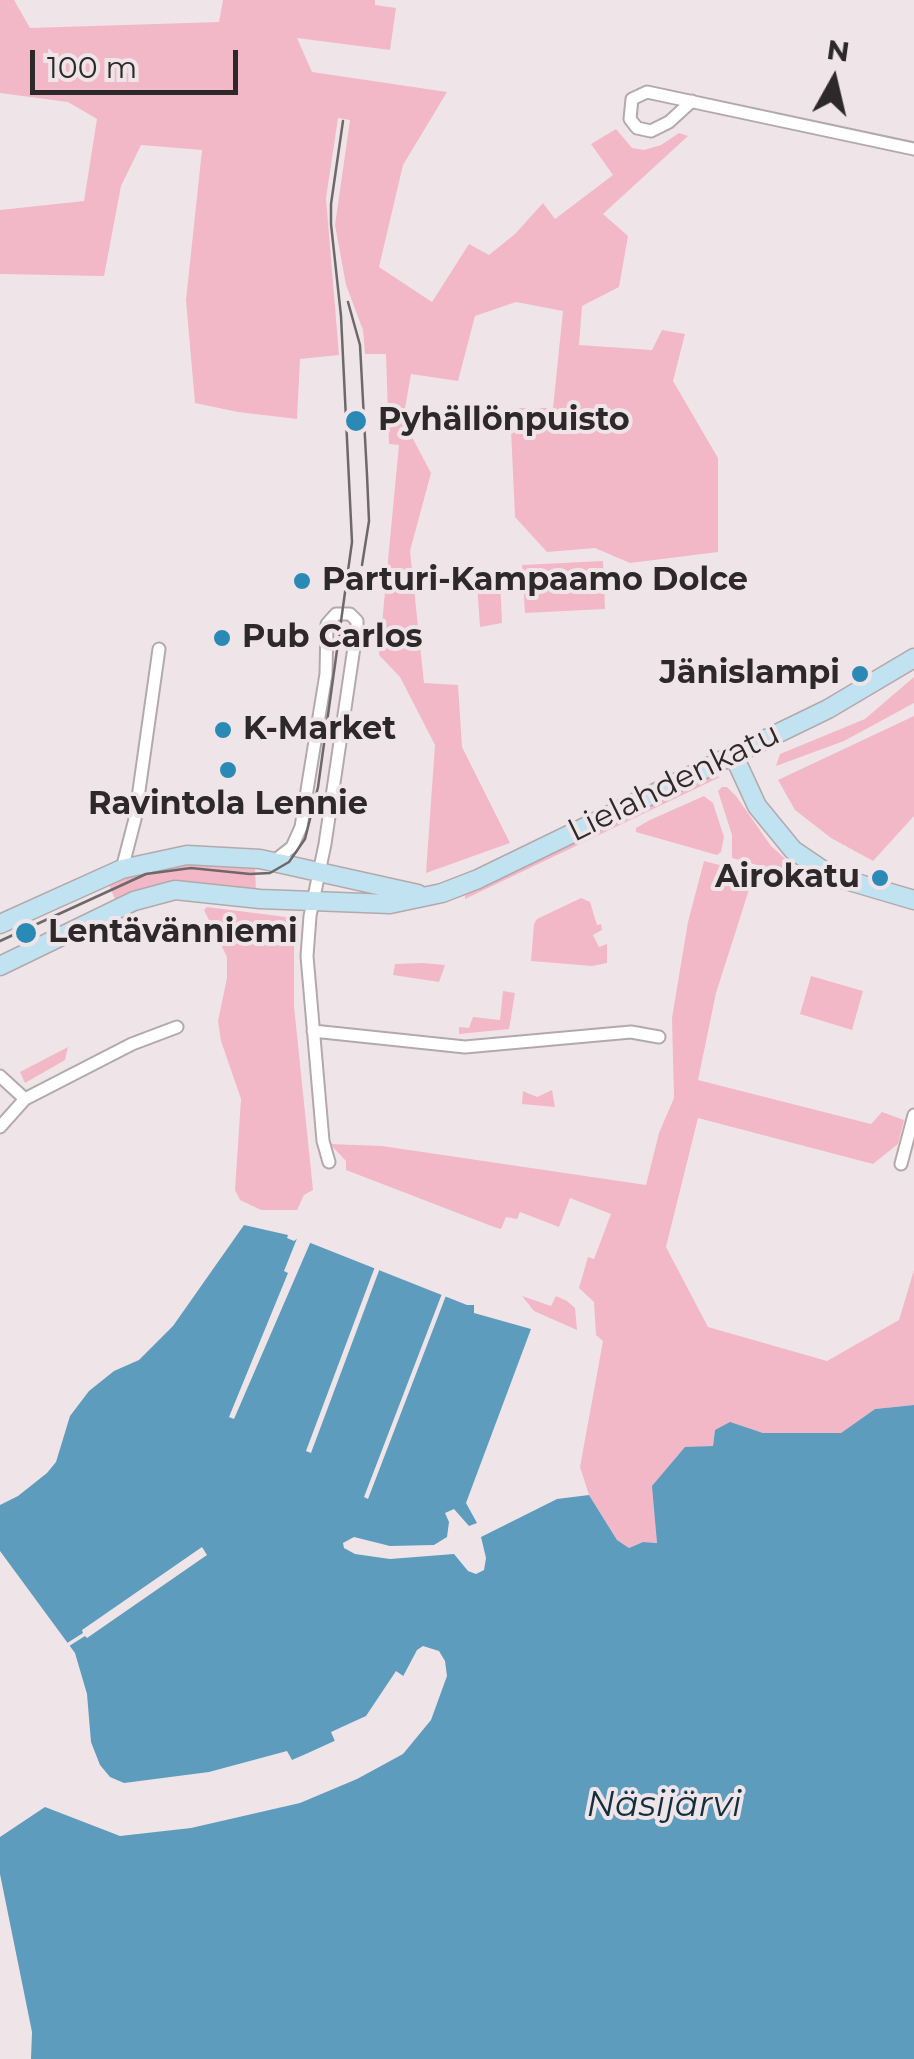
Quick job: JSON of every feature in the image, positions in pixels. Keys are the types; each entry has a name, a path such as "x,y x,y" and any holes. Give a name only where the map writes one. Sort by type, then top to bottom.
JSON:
{"main road":[{"name":"Lielahdenkatu","path":"0,966 114,910 157,894 194,890 260,899 390,904 429,896 478,878 734,754 869,687 914,658"},
{"path":"734,754 758,806 793,850 824,871 914,900"},
{"path":"0,924 122,869 187,855 273,862 429,896"}],"street":[{"path":"692,101 670,122 652,131 637,128 630,119 630,102 642,92 692,101 914,149"},
{"path":"273,862 292,847 305,808 326,674 328,624 336,614 350,614 356,627 307,956 328,1162"},
{"path":"122,869 135,820 159,649"},
{"path":"0,1127 25,1099 132,1044 177,1026"},
{"path":"313,1031 465,1048 631,1032 660,1037"},
{"path":"0,1076 25,1099"},
{"path":"902,1164 914,1114"}],"shaded area":[{"path":"0,0 14,0 30,28 219,22 223,0 375,0 375,5 396,8 390,50 297,38 312,72 447,92 403,165 379,267 432,302 469,244 489,255 543,203 555,219 613,175 591,144 616,129 632,148 644,150 679,133 688,136 603,214 628,236 619,287 582,306 579,345 652,350 662,330 685,334 673,381 718,458 718,552 630,563 595,548 547,552 515,517 510,408 553,408 563,311 516,302 475,316 458,381 411,374 403,420 431,473 410,551 424,683 458,685 462,747 510,843 426,873 435,745 400,677 379,655 399,445 389,444 386,354 365,354 363,330 346,285 335,225 350,120 338,118 326,198 339,355 300,359 297,419 195,403 186,300 202,150 141,145 121,186 104,276 0,274 0,210 84,201 97,119 68,102 0,93"},
{"path":"603,561 605,609 525,613 522,565"},
{"path":"491,578 500,578 502,623 480,627 477,583 490,582"},
{"path":"914,677 914,703 844,741 776,766 780,754 865,719"},
{"path":"914,716 914,816 873,861 831,838 795,810 778,780"},
{"path":"712,775 720,777 465,899 465,894"},
{"path":"722,787 736,796 771,846 808,879 732,858 732,835 718,791"},
{"path":"704,796 713,803 724,837 717,855 636,832 636,828 650,820"},
{"path":"704,861 754,874 716,993 698,1080 871,1124 882,1112 904,1120 898,1144 873,1164 698,1118 666,1247 708,1327 827,1361 899,1320 914,1270 914,1405 875,1409 841,1433 763,1433 730,1423 715,1430 713,1446 685,1448 653,1486 657,1543 643,1542 629,1548 617,1540 589,1495 580,1467 603,1341 596,1335 594,1302 579,1288 588,1257 594,1259 611,1214 570,1198 559,1227 520,1212 517,1219 506,1217 501,1229 346,1170 346,1161 330,1144 382,1146 646,1185 659,1133 674,1098 672,1018 688,922"},
{"path":"172,863 255,865 256,892 197,884 117,904 107,880"},
{"path":"581,898 590,902 597,925 601,924 602,930 593,935 599,947 607,944 607,963 592,966 531,961 537,919"},
{"path":"207,907 294,918 294,1006 313,1190 304,1195 297,1210 261,1210 240,1200 235,1190 241,1099 218,1021 227,957 204,910"},
{"path":"395,964 445,965 439,982 393,975"},
{"path":"811,976 863,991 852,1030 800,1014"},
{"path":"503,991 515,993 509,1029 459,1034 459,1027 469,1028 473,1017 500,1020"},
{"path":"68,1047 65,1060 25,1083 20,1072"},
{"path":"552,1090 555,1107 522,1104 523,1091 537,1097"},
{"path":"522,1296 551,1306 556,1296 567,1301 575,1308 577,1330 534,1311"}],"water":[{"name":"Näsijärvi","path":"244,1225 288,1235 294,1241 298,1238 474,1305 474,1313 531,1329 466,1503 477,1523 469,1526 454,1509 445,1513 449,1522 447,1537 434,1545 390,1546 354,1537 343,1543 344,1548 355,1554 390,1559 454,1554 468,1571 476,1574 484,1570 486,1558 481,1537 557,1499 589,1495 617,1540 629,1548 643,1542 657,1543 652,1486 685,1447 713,1446 715,1430 730,1422 763,1433 841,1433 875,1409 914,1405 914,2059 31,2059 32,2032 0,1874 0,1837 45,1807 120,1836 191,1828 300,1803 403,1754 431,1720 447,1676 439,1651 423,1646 417,1650 390,1701 365,1727 292,1760 287,1751 209,1772 124,1783 110,1777 100,1765 91,1742 87,1694 75,1653 0,1551 0,1505 47,1473 56,1462 70,1416 89,1391 114,1371 139,1360 173,1326"}],"pier":[{"path":"298,1236 311,1241 234,1419 229,1417 288,1273 284,1271"},
{"path":"376,1264 380,1268 311,1453 306,1451"},
{"path":"443,1291 447,1293 368,1499 364,1497"},
{"path":"202,1547 207,1555 87,1638 66,1648 64,1645 82,1630"},
{"path":"396,1671 409,1680 394,1704 368,1731 337,1746 331,1732 366,1716"}],"tram line":[{"path":"0,941 146,874 191,868 270,873 289,862 305,839 318,787 352,542 341,316 331,224 343,121"},
{"path":"348,302 360,345 367,475 369,521 362,565"}],"place":[{"name":"Pyhällönpuisto","path":"356,421"},
{"name":"Parturi-Kampaamo Dolce","path":"302,581"},
{"name":"Pub Carlos","path":"222,638"},
{"name":"Jänislampi","path":"860,674"},
{"name":"K-Market","path":"223,730"},
{"name":"Ravintola Lennie","path":"228,770"},
{"name":"Airokatu","path":"880,878"},
{"name":"Lentävänniemi","path":"26,933"}]}
